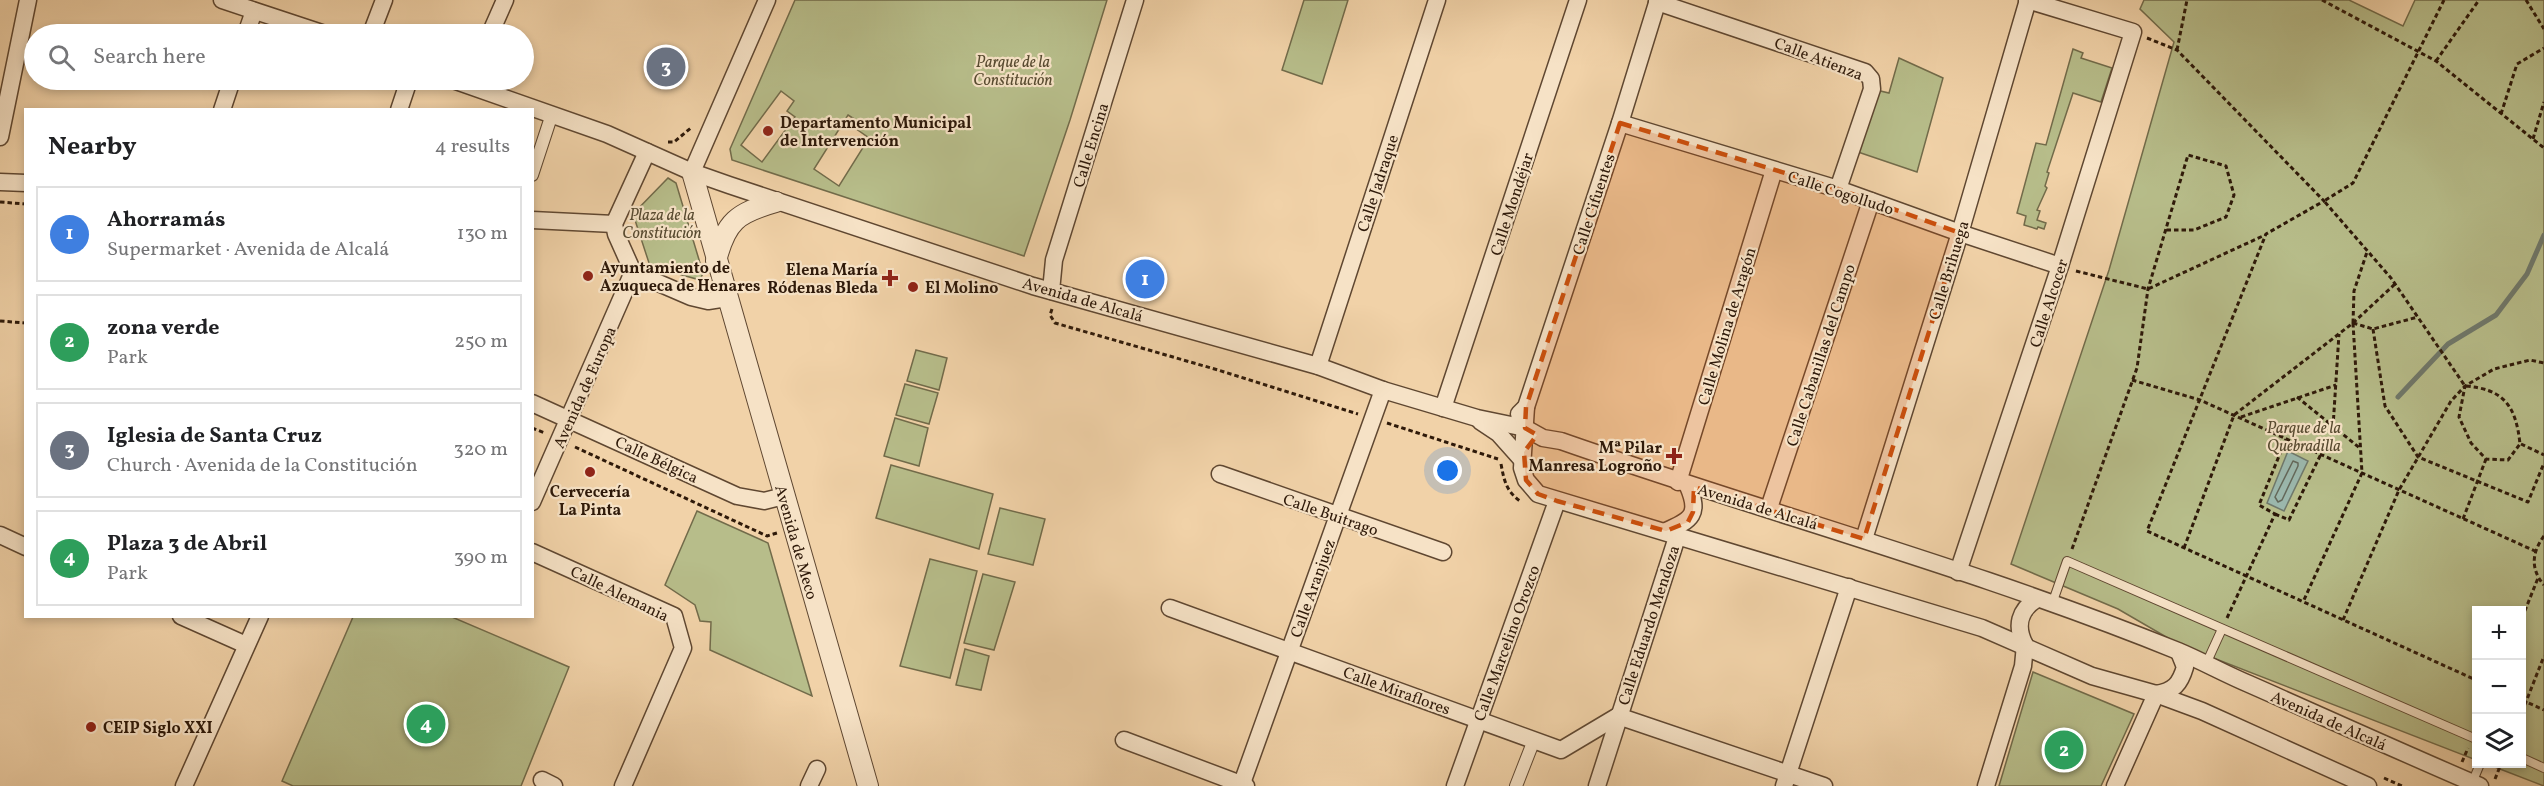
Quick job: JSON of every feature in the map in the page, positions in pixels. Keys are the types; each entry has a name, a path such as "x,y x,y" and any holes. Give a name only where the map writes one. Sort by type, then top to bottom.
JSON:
{"street":[{"path":"0,137 28,0"},
{"path":"222,0 252,5 300,24"},
{"path":"374,24 384,0"},
{"path":"494,24 505,0"},
{"path":"692,172 767,0"},
{"name":"Calle Encina","path":"1052,291 1054,261 1135,0"},
{"name":"Calle Jadraque","path":"1318,366 1437,0"},
{"name":"Calle Mondéjar","path":"1443,408 1578,0"},
{"path":"2028,0 2133,32"},
{"name":"Calle Brihuega","path":"1864,539 1960,233 2028,0"},
{"name":"Calle Cifuentes","path":"1524,457 1526,407 1620,123 1657,1"},
{"name":"Calle Atienza","path":"1657,1 1865,72 1871,79 1872,89 1838,189"},
{"path":"248,24 252,5"},
{"name":"Calle Alcocer","path":"1958,572 2060,266 2133,32"},
{"path":"223,108 229,90"},
{"path":"400,108 406,90"},
{"name":"Avenida de Alcalá","path":"488,90 653,147 692,172 776,202 1052,291 1318,366 1383,390 1477,418 1525,428 1543,438 1561,441 1683,484 1769,508 1864,539 2179,652 2476,784"},
{"path":"534,169 552,114"},
{"name":"Calle Cogolludo","path":"1620,123 1838,189 2060,266"},
{"path":"653,147 614,224 616,234 633,272 691,297 708,301 727,298"},
{"name":"Calle Molina de Aragón","path":"1683,484 1774,170"},
{"name":"Avenida de Meco","path":"692,172 868,786"},
{"path":"0,182 24,183"},
{"name":"Calle Cabanillas del Campo","path":"1769,508 1871,201"},
{"path":"716,261 723,236 738,218 756,208 776,202"},
{"path":"534,220 614,224"},
{"name":"Avenida de Europa","path":"534,498 633,272"},
{"name":"Calle Aranjuez","path":"1243,786 1383,390"},
{"name":"Calle Bélgica","path":"534,404 737,496 764,501 784,496"},
{"path":"1500,423 1513,418 1526,407"},
{"name":"Avenida de Alcalá","path":"1477,418 1498,433 1524,457 1522,468 1531,487 1538,494 1982,628 2092,676 2156,694 2202,711 2330,778 2368,786"},
{"path":"1524,457 1530,445 1543,438"},
{"name":"Calle Buitrago","path":"1220,474 1337,517 1443,552"},
{"path":"1672,533 1688,522 1694,512 1694,499 1683,484"},
{"name":"Calle Marcelino Orozco","path":"1455,786 1557,501"},
{"name":"Calle Eduardo Mendoza","path":"1597,786 1672,533"},
{"path":"0,535 24,546"},
{"name":"Calle Alemania","path":"534,553 674,616 684,648 623,786"},
{"path":"1786,780 1849,587"},
{"path":"1986,786 2023,666 2025,645 2020,636 2021,616 2026,606 2044,602"},
{"name":"Calle Miraflores","path":"1170,608 1560,750 1618,716"},
{"path":"185,618 246,645"},
{"path":"184,786 259,618"},
{"path":"2115,786 2156,694 2170,692 2177,686 2185,667 2179,652"},
{"path":"1618,716 1786,780 1824,786"},
{"path":"1124,740 1243,786"},
{"path":"1516,786 1534,740"},
{"path":"809,786 817,769"}],"lane":[{"path":"2044,602 2067,561 2472,737"},
{"path":"2206,665 2222,629"},
{"path":"2526,760 2544,768"},
{"path":"2476,784 2479,768"}],"path":[{"path":"2177,50 2187,0"},
{"path":"2322,0 2436,61 2544,148"},
{"path":"2060,266 2148,289 2266,234 2353,183 2444,0"},
{"path":"2436,61 2479,0"},
{"path":"2526,0 2544,29"},
{"path":"2133,32 2177,50 2324,201 2395,284 2465,386 2459,417 2471,443 2486,459 2508,460 2520,444 2518,423 2504,399 2485,387 2465,386"},
{"path":"2501,114 2517,64 2544,48"},
{"path":"2534,139 2544,102"},
{"path":"653,147 674,142 690,130 698,115 713,121"},
{"path":"2067,561 2137,368 2148,289 2164,230 2188,155 2226,166 2234,195 2226,217 2194,230 2164,230"},
{"path":"0,202 24,204"},
{"path":"2266,234 2147,531 2472,678"},
{"path":"2303,602 2362,473 2353,323 2354,291 2367,251"},
{"path":"2184,548 2234,415 2353,323 2395,284"},
{"path":"2353,323 2373,329 2418,317"},
{"path":"0,321 24,322"},
{"path":"2373,329 2385,406 2418,457 2528,502 2544,463"},
{"path":"2333,427 2339,334"},
{"path":"2343,620 2399,489 2451,401 2465,386 2494,369 2530,360 2544,363"},
{"path":"2132,380 2200,400 2535,551"},
{"path":"2239,418 2336,385"},
{"path":"2297,397 2361,449"},
{"path":"534,429 767,536 793,528"},
{"path":"2286,439 2259,505 2275,514 2289,519 2321,454"},
{"path":"2520,444 2544,455"},
{"path":"2463,519 2486,459"},
{"path":"2222,629 2275,514"},
{"path":"2544,536 2535,551 2534,567 2538,578 2544,585"},
{"path":"2526,608 2538,578"},
{"path":"2526,696 2544,656"},
{"path":"2526,702 2544,710"},
{"path":"2456,776 2472,742"},
{"path":"2492,786 2499,768"}],"highlighted area":[{"path":"1620,123 1838,189 1960,233 1864,539 1694,487 1693,512 1688,522 1666,531 1557,501 1538,494 1526,480 1524,452 1537,435 1525,428 1526,407"}],"green space":[{"name":"Parque de la Constitución","path":"795,0 1107,0 1070,120 1024,256 732,160 730,149","holes":["781,91 794,101 787,111 795,117 762,162 741,145","848,115 859,122 855,128 869,138 839,186 814,169"]},
{"path":"1304,0 1348,0 1322,84 1282,70"},
{"name":"Parque de la Quebradilla","path":"2144,0 2349,0 2403,26 2415,0 2544,0 2544,786 2497,768 2526,768 2526,606 2472,606 2472,758 2180,645 2118,609 2011,564 2109,270 2174,42 2140,9"},
{"path":"2073,49 2083,53 2081,58 2112,68 2101,102 2073,93 2047,172 2049,173 2045,186 2047,188 2037,210 2040,211 2037,220 2046,223 2044,229 2038,227 2037,229 2024,225 2026,216 2017,213 2036,143 2046,145"},
{"path":"1899,58 1943,78 1917,172 1855,151 1876,90 1889,93"},
{"name":"Plaza de la Constitución","path":"668,178 676,183 703,273 700,280 650,266 633,214"},
{"path":"916,350 947,358 939,390 907,381"},
{"path":"905,384 938,393 929,424 896,415"},
{"path":"895,418 928,428 919,466 884,456"},
{"path":"891,465 993,494 979,549 876,518"},
{"path":"1000,508 1045,519 1033,565 988,554"},
{"path":"697,511 768,543 812,696 710,650 711,622 700,621 695,605 665,585"},
{"path":"930,559 977,571 950,678 900,666"},
{"path":"983,574 1015,582 994,650 964,643"},
{"path":"353,618 454,618 569,667 521,786 293,786 282,781"},
{"path":"965,649 989,656 981,690 956,685"},
{"path":"2033,672 2134,714 2101,786 1999,786"}],"water":[{"path":"2288,451 2308,461 2284,511 2267,503"}],"waterway":[{"path":"2398,397 2448,344 2496,315 2527,274 2544,235"}],"place":[{"name":"Iglesia de Santa Cruz","path":"666,67"},
{"name":"Departamento Municipal de Intervención","path":"768,131"},
{"name":"Ayuntamiento de Azuqueca de Henares","path":"588,276"},
{"name":"Elena María Ródenas Bleda","path":"890,278"},
{"name":"Ahorramás","path":"1145,279"},
{"name":"El Molino","path":"913,287"},
{"name":"Mª Pilar Manresa Logroño","path":"1674,456"},
{"name":"Cervecería La Pinta","path":"590,472"},
{"name":"Plaza 3 de Abril","path":"426,724"},
{"name":"CEIP Siglo XXI","path":"91,727"},
{"name":"zona verde","path":"2064,750"}]}
